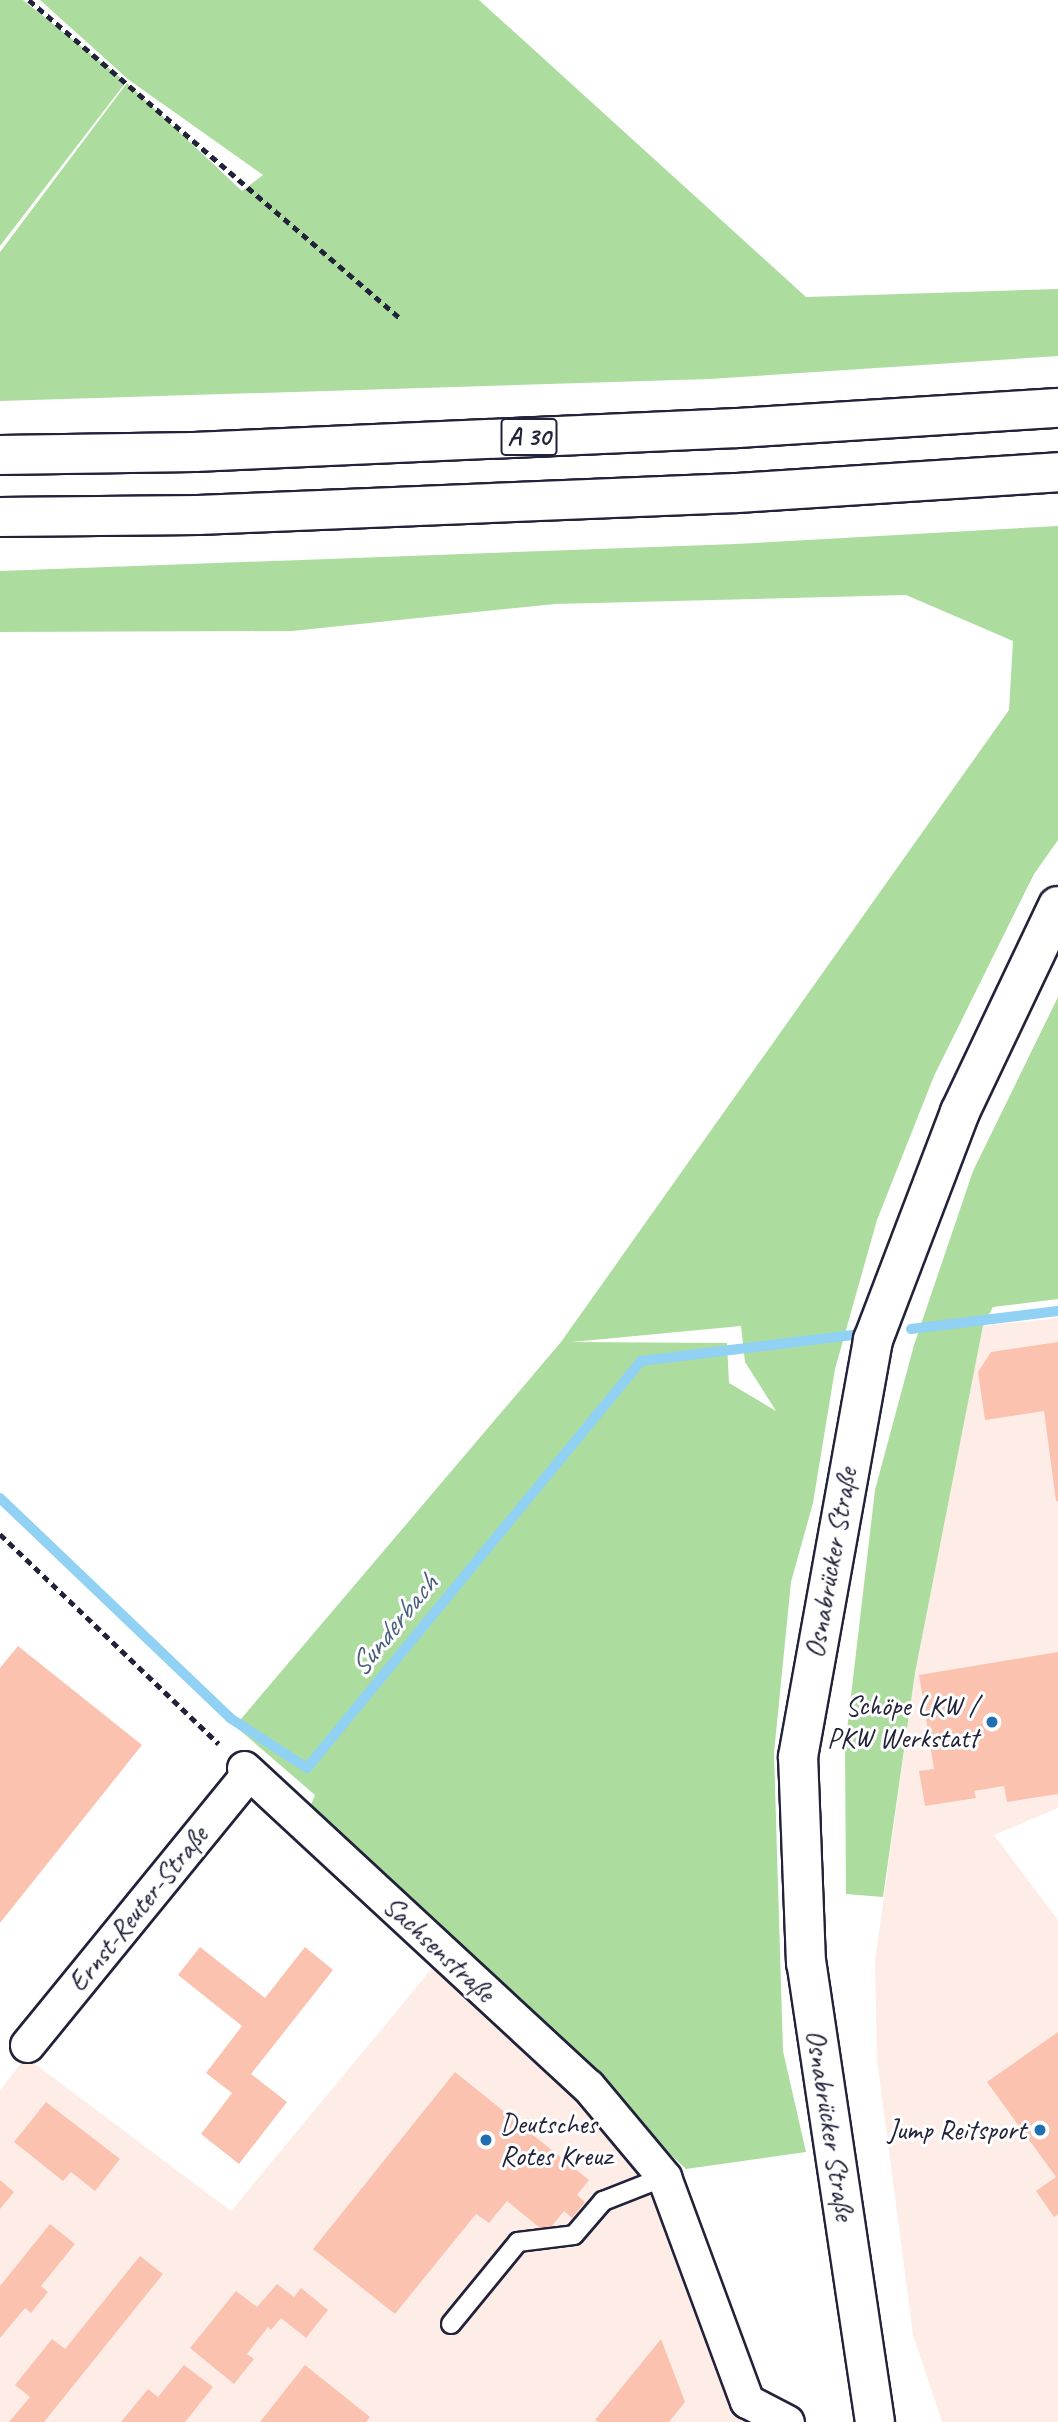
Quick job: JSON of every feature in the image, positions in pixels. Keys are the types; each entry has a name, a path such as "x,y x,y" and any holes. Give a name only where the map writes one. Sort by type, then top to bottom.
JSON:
{"main road":[{"name":"A 30","path":"0,455 194,452 737,428 1058,408"},
{"name":"A 30","path":"0,517 198,515 737,494 1058,472"},
{"name":"Osnabrücker Straße","path":"875,2422 806,1963 798,1757 832,1548 873,1340 960,1112 1058,906"}],"street":[{"name":"Ernst-Reuter-Straße","path":"27,2045 246,1771"},
{"name":"Sachsenstraße","path":"246,1771 588,2086 664,2177 747,2401 787,2422"}],"lane":[{"path":"451,2324 518,2242 574,2235 603,2201 664,2177"}],"path":[{"path":"29,0 401,319"},
{"path":"0,1534 246,1771"}],"shaded area":[{"path":"1058,1318 1058,1808 994,1835 1058,1920 1058,2422 942,2422 913,2335 877,2060 875,1961 915,1673 983,1326"},
{"path":"434,1966 574,2093 661,2182 742,2404 781,2422 0,2422 0,2090 26,2057 231,2211"}],"green space":[{"path":"0,0 23,0 126,82 0,246"},
{"path":"40,0 479,0 806,297 1058,289 1058,356 710,379 0,401 0,252 127,83 242,191 263,175 129,80"},
{"path":"1058,526 1058,840 1034,874 934,1076 877,1220 835,1369 813,1503 791,1582 774,1753 783,2051 806,2152 686,2169 308,1812 315,1795 235,1726 561,1342 1009,710 1013,641 906,595 555,604 292,631 0,632 0,571 736,544","holes":["741,1326 745,1362 776,1411 729,1383 727,1343 572,1342"]},
{"path":"1058,997 1058,1299 993,1307 983,1326 915,1673 883,1897 846,1894 845,1747 875,1490 914,1345 973,1171"}],"building":[{"path":"1058,1342 1056,1501 1044,1411 985,1420 978,1372 991,1352"},
{"path":"18,1646 142,1745 0,1923 0,1668"},
{"name":"Schöpe LKW / PKW Werkstatt","path":"1058,1652 1058,1794 1007,1802 1004,1786 974,1791 976,1798 925,1806 919,1771 934,1769 919,1675"},
{"path":"200,1947 265,1998 305,1947 333,1970 251,2074 287,2102 239,2164 201,2134 232,2093 206,2073 242,2026 178,1975"},
{"name":"Jump Reitsport","path":"1058,2032 1058,2214 1054,2217 1036,2191 1056,2177 987,2082"},
{"path":"455,2072 589,2180 577,2195 585,2202 572,2218 564,2211 546,2233 507,2201 489,2223 476,2214 395,2314 313,2249"},
{"path":"46,2102 120,2159 95,2191 71,2172 63,2181 14,2142"},
{"path":"0,2180 14,2192 0,2209"},
{"path":"50,2224 75,2244 41,2286 48,2292 31,2313 25,2308 0,2338 0,2286"},
{"path":"140,2256 163,2274 44,2422 9,2422 30,2397 15,2385 52,2339 65,2349"},
{"path":"277,2284 294,2297 301,2288 328,2310 306,2338 281,2318 271,2330 268,2327 247,2354 254,2359 234,2384 190,2348 236,2291 257,2307"},
{"path":"661,2339 685,2402 669,2422 595,2420"},
{"path":"184,2365 213,2387 185,2422 121,2422 148,2389 158,2397"},
{"path":"305,2365 370,2417 366,2422 260,2422"}],"waterway":[{"name":"Sunderbach","path":"911,1329 1058,1311"},
{"name":"Sunderbach","path":"0,1498 230,1718 307,1768 641,1361 854,1335"}],"place":[{"name":"Schöpe LKW / PKW Werkstatt","path":"992,1722"},
{"name":"Jump Reitsport","path":"1040,2130"},
{"name":"Deutsches Rotes Kreuz","path":"486,2140"}]}
